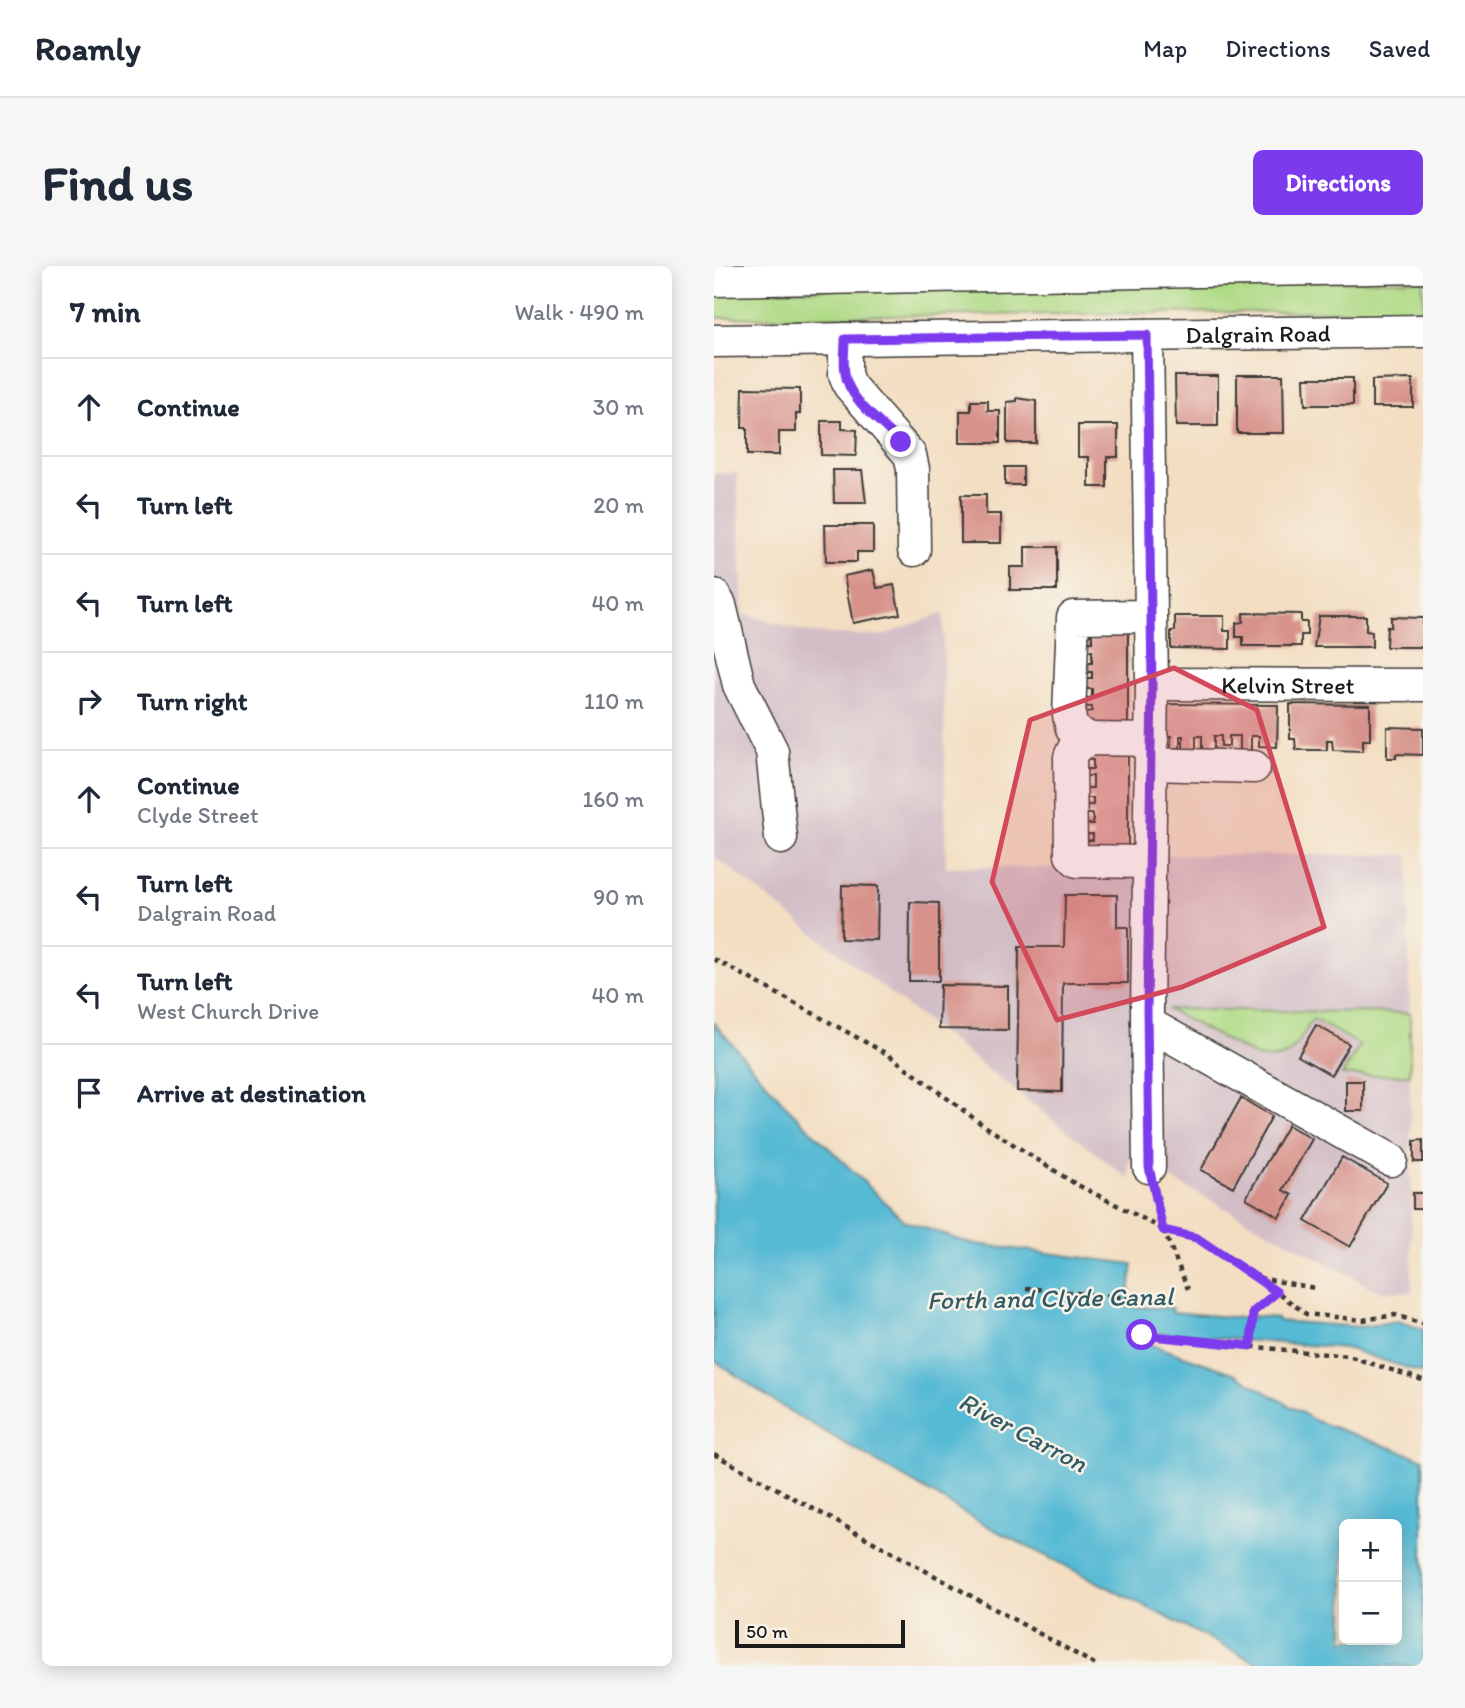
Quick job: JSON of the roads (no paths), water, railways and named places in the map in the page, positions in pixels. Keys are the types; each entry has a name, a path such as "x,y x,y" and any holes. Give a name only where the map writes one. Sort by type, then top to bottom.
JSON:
{"street":[{"path":"714,280 1423,267"},
{"name":"Dalgrain Road","path":"714,341 1423,331"},
{"path":"1147,335 1152,684 1147,1023 1149,1167"},
{"path":"845,339 845,374 855,396 901,442 909,455 913,469 914,550"},
{"path":"714,595 720,605 739,685 772,751 781,838"},
{"path":"1151,616 1073,617 1069,715 1072,729 1090,739 1151,752 1254,767"},
{"name":"Kelvin Street","path":"1152,684 1423,685"},
{"path":"1090,739 1074,748 1070,757 1071,855 1077,861 1149,865"},
{"path":"1147,1023 1391,1160"}],"water":[{"path":"714,1023 788,1108 904,1221 969,1243 1133,1264 1127,1307 1172,1308 1172,1312 1252,1319 1253,1316 1277,1318 1278,1321 1362,1327 1397,1321 1423,1329 1423,1373 1346,1348 1126,1331 1128,1337 1233,1373 1316,1421 1423,1459 1423,1666 1263,1666 993,1529 784,1408 714,1360"}],"water label":[{"name":"Forth and Clyde Canal","path":"1050,1298"},
{"name":"River Carron","path":"1023,1432"}]}
